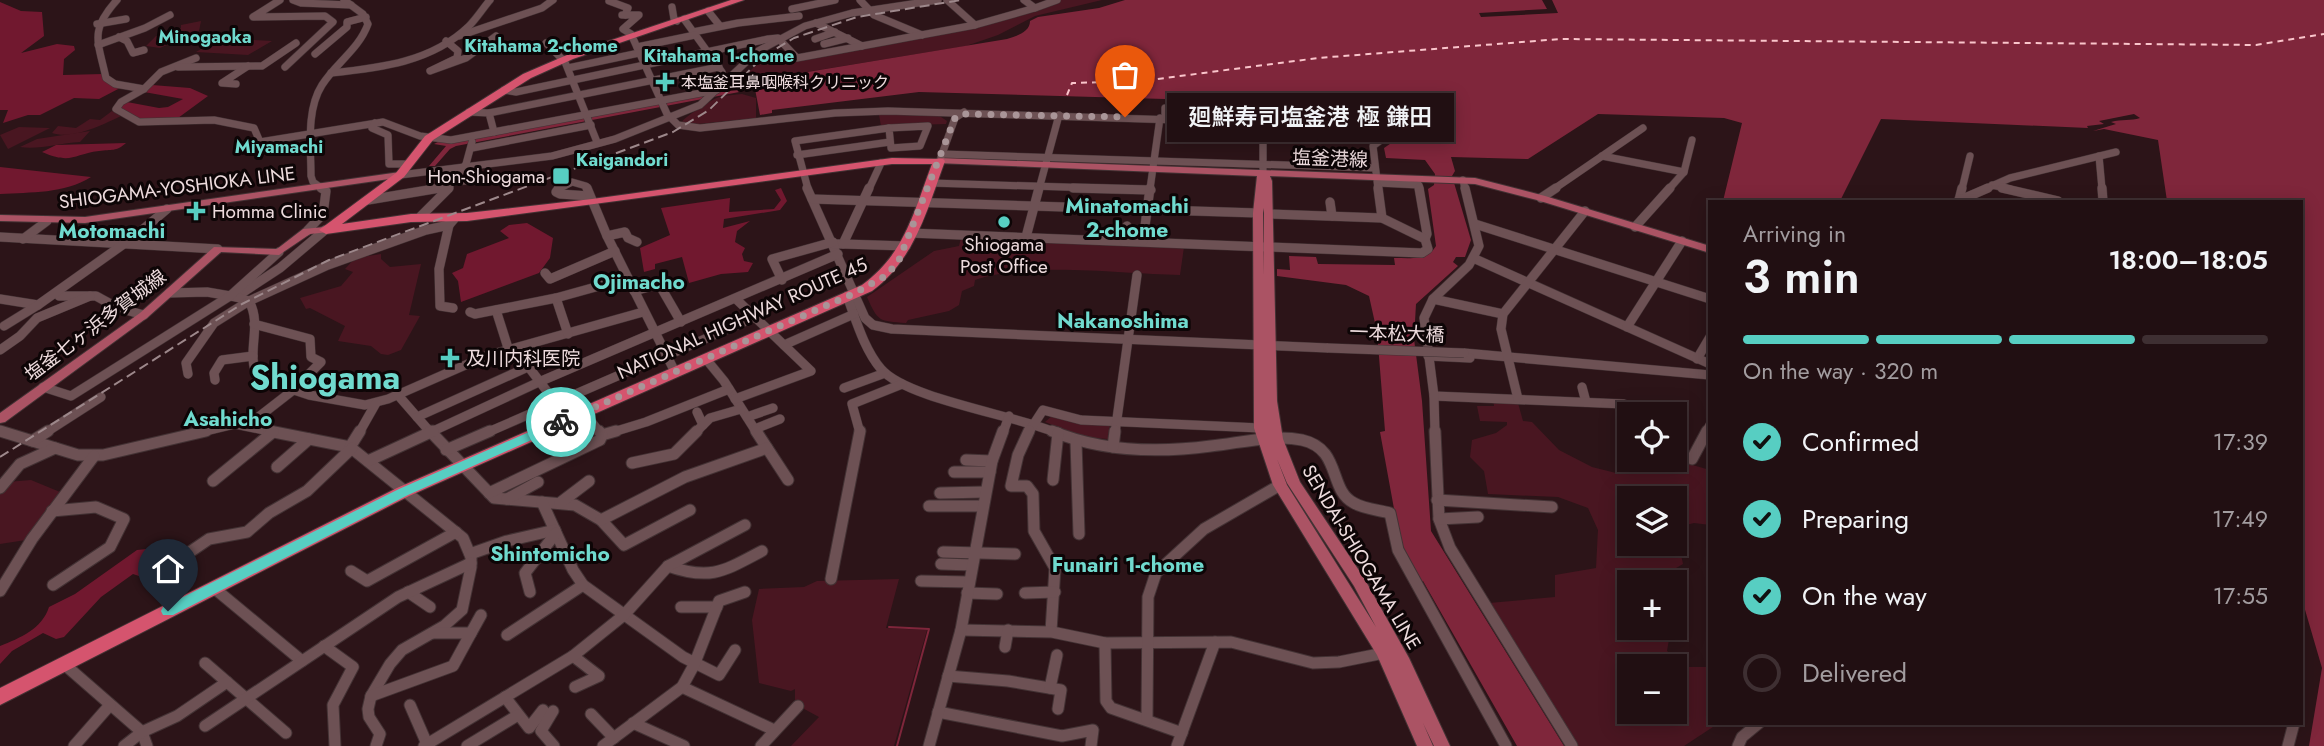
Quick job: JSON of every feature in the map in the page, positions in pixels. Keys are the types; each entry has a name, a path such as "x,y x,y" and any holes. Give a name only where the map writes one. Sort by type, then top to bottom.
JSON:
{"highway":[{"path":"325,230 400,175 429,138 540,69 566,63 592,49 740,0"},
{"path":"325,230 420,217 452,221 590,199 941,158"},
{"name":"NATIONAL HIGHWAY ROUTE 45","path":"0,697 403,492 851,295 887,275 908,239 941,158"}],"main road":[{"name":"塩釜港線","path":"941,158 1263,169 1495,184 1708,249"},
{"name":"SENDAI-SHIOGAMA LINE","path":"1263,169 1267,181 1264,214 1264,345 1273,427 1267,435"},
{"name":"SHIOGAMA-YOSHIOKA LINE","path":"0,218 85,220 400,175"},
{"path":"218,250 279,252 307,231 325,230"},
{"name":"塩釜七ヶ浜多賀城線","path":"0,419 144,315 218,250"},
{"name":"SENDAI-SHIOGAMA LINE","path":"1267,435 1280,485 1354,601 1390,651 1442,746"},
{"name":"SENDAI-SHIOGAMA LINE","path":"1267,435 1294,483 1359,582 1390,651 1425,746"}],"street":[{"path":"117,0 97,24 95,41 109,81 144,89"},
{"path":"280,0 253,17 325,16 333,22 285,67"},
{"path":"293,0 301,3 348,3 366,18 368,24 365,34 318,92 312,134 311,176 317,187 326,191 327,209 321,219 307,231"},
{"path":"331,73 379,68 418,59 471,24 490,0"},
{"path":"455,37 466,36 490,24 546,9 552,0"},
{"path":"785,0 799,16 812,24 864,47"},
{"path":"792,9 835,0"},
{"path":"860,0 869,10 922,35"},
{"path":"508,91 540,87 778,38 812,24 869,10 938,0"},
{"path":"947,0 975,25"},
{"path":"1024,0 1035,8"},
{"path":"778,38 797,58 975,25 1057,0"},
{"path":"609,1 628,8 624,15 639,15 623,29 632,36 661,102 670,118 678,125 700,128 835,113 941,111 1398,127"},
{"path":"672,7 674,19 680,20 694,33 724,75 732,75"},
{"path":"708,11 720,26"},
{"path":"97,45 118,34 170,15"},
{"path":"566,63 598,62 720,26 799,16"},
{"path":"315,54 347,27 347,22 366,18"},
{"path":"97,24 126,19 118,34"},
{"path":"664,25 677,59"},
{"path":"815,39 835,32"},
{"path":"118,34 127,41 133,53 144,50"},
{"path":"446,41 458,51 457,58 430,72 466,58 496,36"},
{"path":"400,175 509,163 569,153 639,130 694,108 714,93 748,59 778,38"},
{"path":"824,44 848,38"},
{"path":"171,67 261,66 296,43"},
{"path":"546,43 566,63 597,142"},
{"path":"592,49 604,73"},
{"path":"196,58 162,72 144,89 121,102 117,106 118,111 139,122 198,120 246,125 254,128 260,142 375,123 389,123 429,138 472,141 532,136 589,118 714,93"},
{"path":"236,85 222,83 248,66"},
{"path":"469,112 489,113 719,67"},
{"path":"540,87 545,102"},
{"path":"508,91 522,107 530,125"},
{"path":"1143,242 1165,107"},
{"path":"941,111 955,118"},
{"path":"1382,218 1373,146 1398,127 1407,117 1406,111"},
{"path":"941,158 955,118 964,112"},
{"path":"489,113 494,132"},
{"path":"1026,237 1059,115"},
{"path":"472,141 494,132 589,118"},
{"path":"1263,122 1263,169"},
{"path":"375,123 372,128 388,135 390,164 408,164"},
{"path":"889,128 891,148 920,146 928,126 889,128 795,141 801,174 837,243 854,314 875,360 885,373 902,384 1032,423 1076,442 1112,446 1226,446 1267,435"},
{"path":"1541,198 1643,128"},
{"path":"465,167 535,156 639,130"},
{"path":"532,136 535,156"},
{"path":"1635,227 1684,172 1692,140"},
{"path":"420,217 465,167 472,141"},
{"path":"797,155 890,142"},
{"path":"1959,200 1991,185 2116,152"},
{"path":"1602,156 1684,172"},
{"path":"1959,200 1970,156"},
{"path":"2099,156 2103,200"},
{"path":"368,200 452,184 524,176 509,163"},
{"path":"837,243 864,200 881,163"},
{"path":"782,280 772,259 837,243 908,239 1026,237 1422,253 1428,249 1419,185 1377,176"},
{"path":"1460,180 1475,224 1479,246 1473,258 1433,299 1424,317 1434,396 1439,519 1450,548 1572,746"},
{"path":"931,183 1151,190"},
{"path":"1991,185 2054,200"},
{"path":"590,199 643,312 675,372"},
{"path":"812,199 1382,218 1425,239"},
{"path":"1330,202 1332,216"},
{"path":"4,326 122,245 167,209"},
{"path":"1518,399 1500,324 1503,314 1585,211"},
{"path":"22,239 47,221"},
{"path":"188,374 186,363 214,323 249,301 328,265 452,221"},
{"path":"452,221 439,269 440,306 453,308"},
{"path":"1475,224 1708,298"},
{"path":"1124,241 1126,226"},
{"path":"43,387 71,396 280,268 325,230"},
{"path":"607,236 625,232 628,239 637,242"},
{"path":"0,237 218,250"},
{"path":"1626,327 1682,242"},
{"path":"545,274 550,278 615,251"},
{"path":"233,297 279,252"},
{"path":"368,461 539,382 838,254"},
{"path":"1473,258 1708,363"},
{"path":"1112,446 1138,275"},
{"path":"470,312 475,314 496,310 523,300 555,298 628,278"},
{"path":"634,291 662,283 681,322"},
{"path":"169,293 206,292 249,301 254,309 252,364 259,379 273,387 360,404 376,403 459,366 643,312"},
{"name":"一本松大橋","path":"851,295 868,322 884,328 1508,355"},
{"path":"59,296 90,296 107,300 118,309 144,315"},
{"path":"0,350 20,336 37,318 90,296"},
{"path":"555,298 568,334"},
{"path":"0,299 38,305"},
{"path":"632,463 674,454 710,418 741,408 811,370 736,299"},
{"path":"1433,299 1503,314"},
{"path":"496,310 512,350 568,419"},
{"path":"784,345 854,314"},
{"path":"666,356 755,317"},
{"path":"247,426 292,391 321,362 311,357 310,339 254,324"},
{"path":"1697,359 1708,340"},
{"path":"1427,352 1503,359 1508,355 1708,375"},
{"path":"215,380 214,373 222,360 253,356"},
{"path":"706,359 729,389 788,480"},
{"path":"417,417 528,367"},
{"path":"446,450 638,367"},
{"path":"844,388 885,373"},
{"path":"831,579 860,431 852,404 902,384"},
{"path":"1582,387 1587,402"},
{"path":"489,493 600,440 602,435 646,422 729,389"},
{"path":"397,394 446,450 494,498 575,505 601,520 624,545 691,510"},
{"path":"1434,396 1617,404"},
{"path":"35,442 101,397"},
{"path":"181,558 191,548 209,539 251,530 269,513 307,491 351,448 376,403"},
{"path":"741,408 773,408"},
{"path":"1051,631 1055,568 1034,531 1033,494 1027,486 1011,486 1016,457 1032,423 1043,410 1081,420 1267,435 1318,444 1324,450 1346,496 1353,503 1390,513 1398,550 1506,746"},
{"path":"584,412 602,435"},
{"path":"697,412 703,425"},
{"path":"929,746 961,630 991,466 1009,416"},
{"path":"755,429 780,419"},
{"path":"0,431 78,455 93,456 229,424 351,448 456,532 463,538 471,558 462,610 455,618 394,658 371,696 369,717 380,733 376,746"},
{"path":"213,481 273,432"},
{"path":"1053,480 1058,433"},
{"path":"277,467 309,439"},
{"path":"1692,459 1706,441"},
{"path":"1076,442 1079,534"},
{"path":"0,488 20,464 55,448"},
{"path":"601,520 685,477 767,448"},
{"path":"0,591 52,511 93,456"},
{"path":"966,460 991,466"},
{"path":"954,472 991,466"},
{"path":"560,503 589,481"},
{"path":"506,499 538,482"},
{"path":"1147,719 1148,597 1156,573 1205,529 1280,485"},
{"path":"945,491 985,492"},
{"path":"1437,499 1552,506"},
{"path":"542,502 583,585 694,665 719,675 735,650"},
{"path":"52,511 96,506 124,519 110,547 53,585"},
{"path":"929,506 983,506"},
{"path":"1439,519 1478,517"},
{"path":"410,705 426,745 573,656 624,615 668,566 745,524"},
{"path":"351,571 362,583 456,532"},
{"path":"205,726 408,592 507,541 555,532"},
{"path":"530,592 525,573 555,532"},
{"path":"668,566 694,576 715,576 762,551"},
{"path":"942,558 973,559 1016,554"},
{"path":"921,581 997,594"},
{"path":"507,635 583,585"},
{"path":"214,588 302,661"},
{"path":"408,592 430,607"},
{"path":"603,746 681,687 694,665 719,601 745,592"},
{"path":"1026,593 1055,592"},
{"path":"681,607 717,607"},
{"path":"371,696 453,666 481,615"},
{"path":"961,630 1051,631 1086,636 1105,643 1231,642 1313,663 1339,662 1390,651"},
{"path":"1005,647 1008,630"},
{"path":"432,633 471,634"},
{"path":"1177,746 1215,642"},
{"path":"1105,643 1106,701 1111,708 1182,733"},
{"path":"324,646 352,667 352,673 333,705 335,746"},
{"path":"573,656 599,676 575,687"},
{"path":"1049,688 1057,656"},
{"path":"205,663 286,733"},
{"path":"64,664 142,732 147,746"},
{"path":"948,676 1061,690 1058,709"},
{"path":"124,746 142,732 177,716 228,682"},
{"path":"681,687 774,730"},
{"path":"505,697 529,728 548,710 541,731 554,746"},
{"path":"74,746 110,705"},
{"path":"761,746 798,706"},
{"path":"938,712 1062,736 1093,730 1091,746"},
{"path":"591,714 614,738"},
{"path":"467,746 518,715"},
{"path":"633,723 684,746"},
{"path":"1738,746 1742,737 1757,725"},
{"path":"2288,746 2293,725"}],"shaded area":[{"path":"1061,0 1102,0 1035,16 998,35 966,46 752,81 753,85 732,89 754,67 778,50 780,53 787,52 794,60 886,44"},
{"path":"1125,0 1542,0 1547,9 1479,13 1481,17 1558,13 1552,0 2324,0 2324,746 2309,746 2322,668 2303,603 2303,200 2167,200 2158,140 2104,129 2093,131 2116,124 2111,122 2140,118 2134,114 2099,121 2104,124 2087,126 2088,128 1881,119 1840,200 1723,200 1742,123 1724,118 1598,114 1528,159 1451,157 1455,171 1452,176 1471,240 1465,257 1456,257 1453,262 1458,266 1416,304 1414,339 1422,401 1431,531 1564,746 1517,746 1423,581 1417,581 1401,547 1380,432 1385,431 1377,332 1369,296 1346,285 1277,276 1277,269 1290,270 1289,256 1316,257 1318,264 1395,265 1394,258 1418,258 1432,251 1436,246 1428,189 1434,185 1435,174 1425,160 1386,158 1384,148 1400,137 1413,141 1437,124 1432,102 1192,95 1191,98 1165,99 919,92 772,110 772,113 760,115 755,89 456,146 435,166 429,166 446,146 434,144 438,142 754,86 753,81 1007,39 1022,33 1028,28 1030,21 1038,17 1099,8"},
{"path":"0,2 21,11 42,12 44,36 21,53 57,44 74,46 75,50 64,59 63,75 103,74 120,88 99,99 74,98 40,115 28,115 3,123 8,110 0,110"},
{"path":"201,21 199,31 160,48 146,46 156,36 181,28 181,25"},
{"path":"220,38 272,41 248,55 196,52"},
{"path":"152,85 190,88 208,96 178,118 135,118 120,107 127,102 168,107 183,99 144,92"},
{"path":"742,94 756,98 756,118 698,124 682,122 716,98"},
{"path":"112,111 121,116 78,133 52,133 58,126 76,128 90,119 100,120"},
{"path":"879,115 938,115 947,121 946,124 881,126"},
{"path":"19,127 50,128 8,149 0,135"},
{"path":"90,131 80,142 34,148 20,147 37,139"},
{"path":"126,143 116,149 90,152 72,158 60,158 42,152 56,145"},
{"path":"0,167 91,177 70,187 0,194"},
{"path":"781,188 787,201 780,210 724,219 723,228 750,221 737,231 735,242 745,248 742,254 744,261 753,263 748,272 721,274 689,283 682,257 655,264 655,269 644,272 640,248 670,235 661,208 730,198 729,212 774,209 781,200 775,190"},
{"path":"527,223 553,238 550,258 539,273 461,302 458,281 452,273 463,268 467,254 509,238 500,231 509,225"},
{"path":"961,238 1184,247 1180,275 1076,270 997,274 975,280 974,286 962,291 959,305 949,311 908,320 906,323 880,319 877,316 867,297 934,251 959,246"},
{"path":"381,254 381,259 390,267 421,264 409,315 420,316 401,350 388,355 381,354 371,346 338,341 345,326 310,308 306,309 300,298 341,286 353,272 345,269 355,258"},
{"path":"1493,399 1518,403 1523,421 1532,422 1559,450 1592,467 1620,474 1687,472 1687,463 1708,469 1708,525 1687,525 1687,486 1617,486 1617,556 1681,556 1683,564 1673,570 1617,570 1617,640 1669,640 1667,651 1671,654 1617,654 1617,724 1687,724 1687,666 1708,667 1708,725 1716,725 1684,746 1577,746 1489,603 1555,597 1555,575 1596,568 1598,530 1588,508 1558,497 1488,494 1484,471 1470,457 1472,440 1496,433 1507,425 1507,422 1480,421 1477,406 1494,406"},
{"path":"1053,415 1110,424 1108,439 1083,437 1045,422"},
{"path":"31,480 60,492 26,540 0,544 0,491 7,482"},
{"path":"156,548 172,552 166,557 175,561 165,574 157,568 142,577 133,574 101,597 64,637 56,639 43,633 12,651 0,664 0,646 36,627 49,607 75,594 137,550"},
{"path":"899,579 886,628 927,630 894,746 791,746 819,717 795,704 795,689 791,691 759,683 752,620 759,589 804,587 817,581"}],"waterway":[{"path":"889,627 929,629 897,746"}],"ferry route":[{"path":"1067,95 1072,83 1142,81 1318,58 1561,39 2256,45 2324,34"}],"railway":[{"path":"0,457 242,304 329,260 673,132 709,110 764,56 794,38 857,17 961,0"}],"way so far":[{"path":"561,422 855,293 887,275 906,246 955,118 960,114 1125,117"}],"place":[{"name":"本塩釜耳鼻咽喉科クリニック","path":"665,82"},
{"name":"廻鮮寿司塩釜港 極 鎌田","path":"1125,117"},
{"name":"Hon-Shiogama","path":"561,176"},
{"name":"Homma Clinic","path":"196,211"},
{"name":"Shiogama Post Office","path":"1004,222"},
{"name":"及川内科医院","path":"450,358"}],"district":[{"name":"Minogaoka","path":"205,37"},
{"name":"Kitahama 2-chome","path":"541,46"},
{"name":"Kitahama 1-chome","path":"719,56"},
{"name":"Miyamachi","path":"279,147"},
{"name":"Kaigandori","path":"622,160"},
{"name":"Minatomachi 2-chome","path":"1127,218"},
{"name":"Motomachi","path":"112,231"},
{"name":"Ojimacho","path":"639,282"},
{"name":"Nakanoshima","path":"1123,321"},
{"name":"Shiogama","path":"325,377"},
{"name":"Asahicho","path":"228,419"},
{"name":"Shintomicho","path":"550,554"},
{"name":"Funairi 1-chome","path":"1128,565"}],"route":[{"path":"168,611 403,492 561,422"}]}
